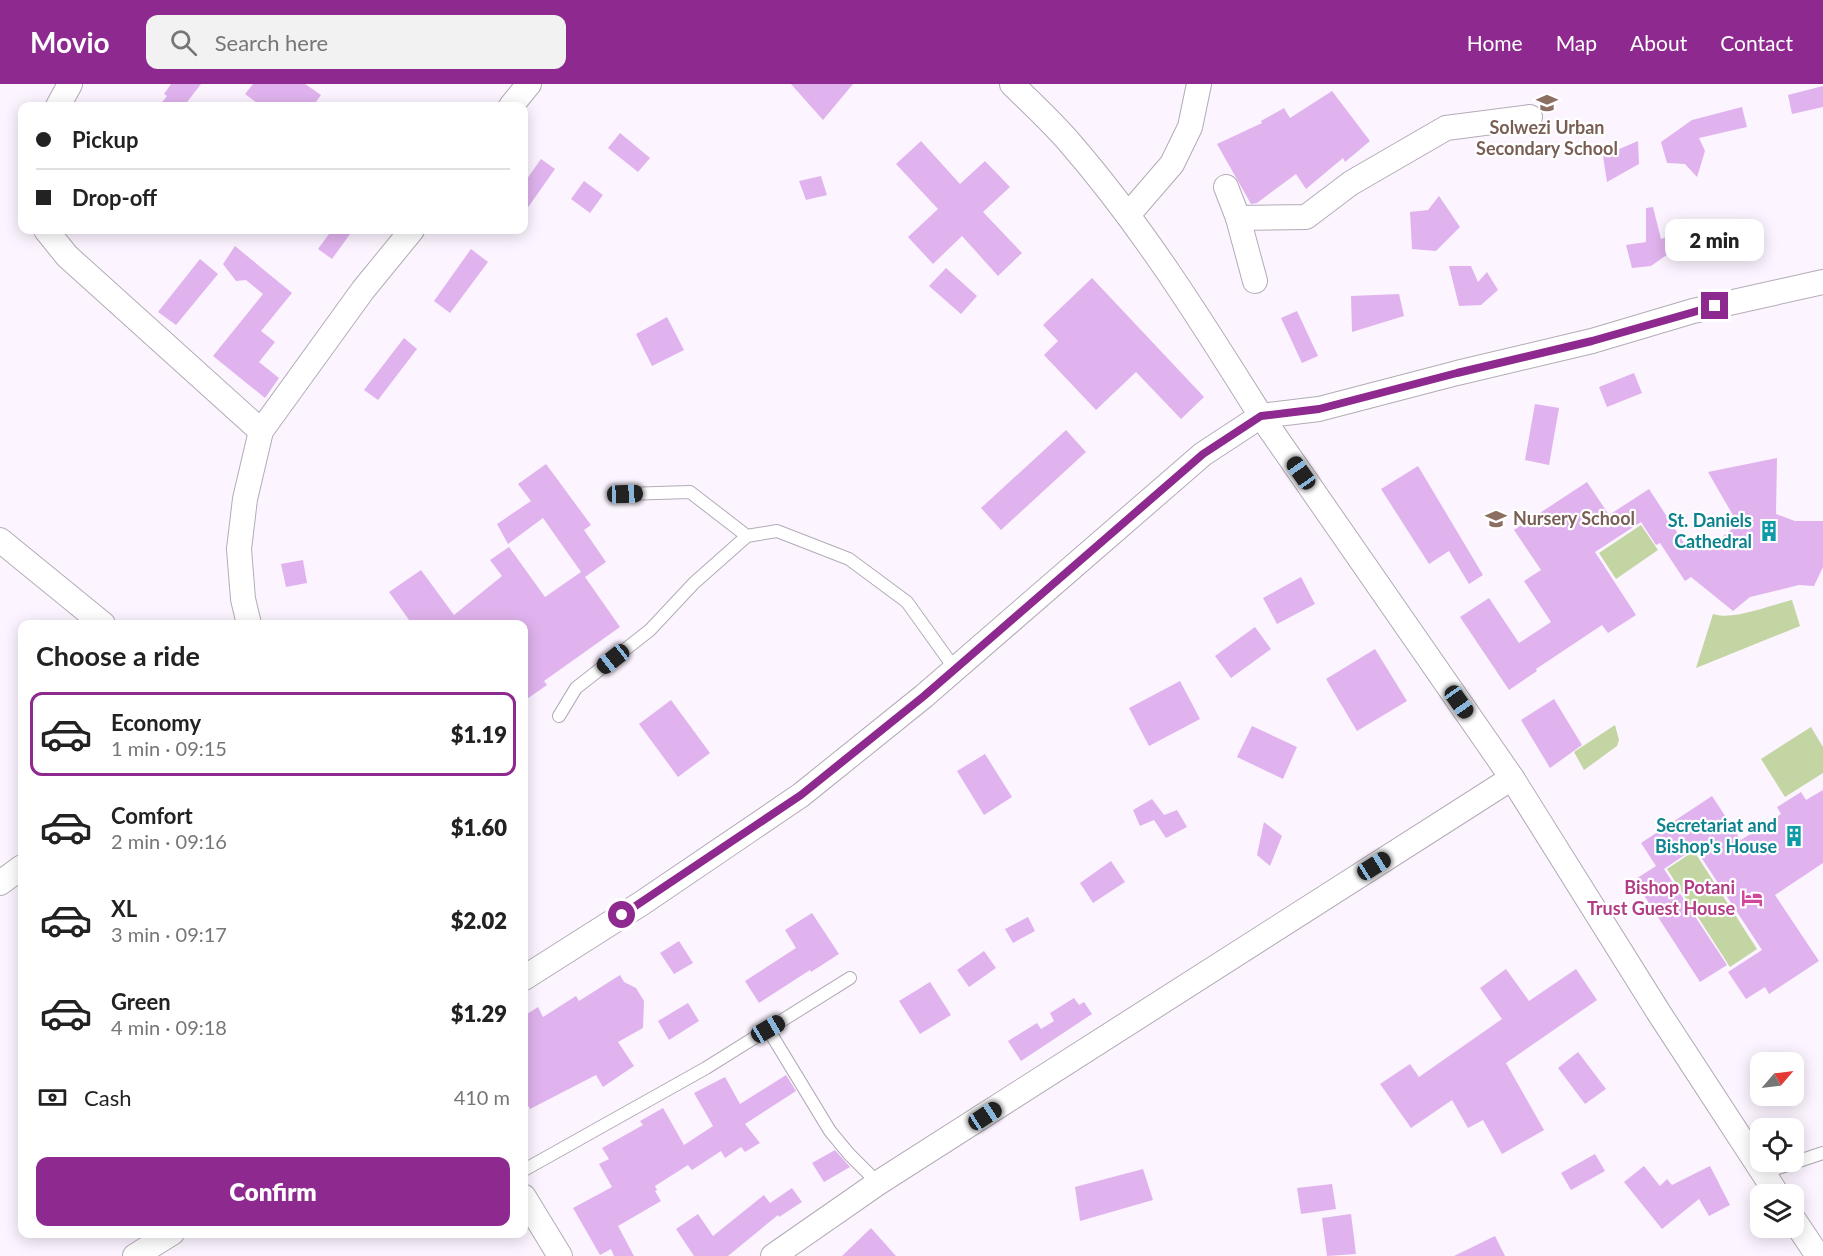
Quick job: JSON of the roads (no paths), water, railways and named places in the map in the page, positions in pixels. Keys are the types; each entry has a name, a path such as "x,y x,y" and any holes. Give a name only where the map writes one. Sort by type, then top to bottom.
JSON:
{"street":[{"path":"60,102 70,84"},
{"path":"514,102 529,84"},
{"path":"1012,84 1069,142 1128,215 1208,331 1261,416 1512,778 1659,1013 1770,1184"},
{"path":"1128,215 1172,164 1190,127 1199,84"},
{"path":"1238,218 1306,217 1351,183 1446,128 1530,117"},
{"path":"1226,187 1238,218 1255,281"},
{"path":"49,234 68,256 261,431"},
{"path":"248,620 243,599 239,549 245,499 261,431 363,290 409,234"},
{"path":"528,975 642,903 801,795 955,669 1203,454 1261,416 1319,409 1592,341 1693,311 1823,282"},
{"path":"0,540 98,620"},
{"path":"773,1256 878,1183 1512,778"},
{"path":"0,883 18,870"},
{"path":"528,1204 560,1256"},
{"path":"1804,1235 1818,1256"},
{"path":"135,1256 164,1238"}],"lane":[{"path":"625,494 690,492 747,536"},
{"path":"559,716 576,688 650,630 694,583 747,536 777,531 849,558 907,602 955,669"},
{"path":"528,1168 706,1068 850,978"},
{"path":"768,1029 830,1131 878,1183"},
{"path":"1763,1173 1823,1153"}],"place":[{"name":"Solwezi Urban Secondary School","path":"1547,103"},
{"name":"Nursery School","path":"1496,519"},
{"name":"St. Daniels Cathedral","path":"1769,531"},
{"name":"Secretariat and Bishop's House","path":"1794,836"},
{"name":"Bishop Potani Trust Guest House","path":"1752,898"}]}
